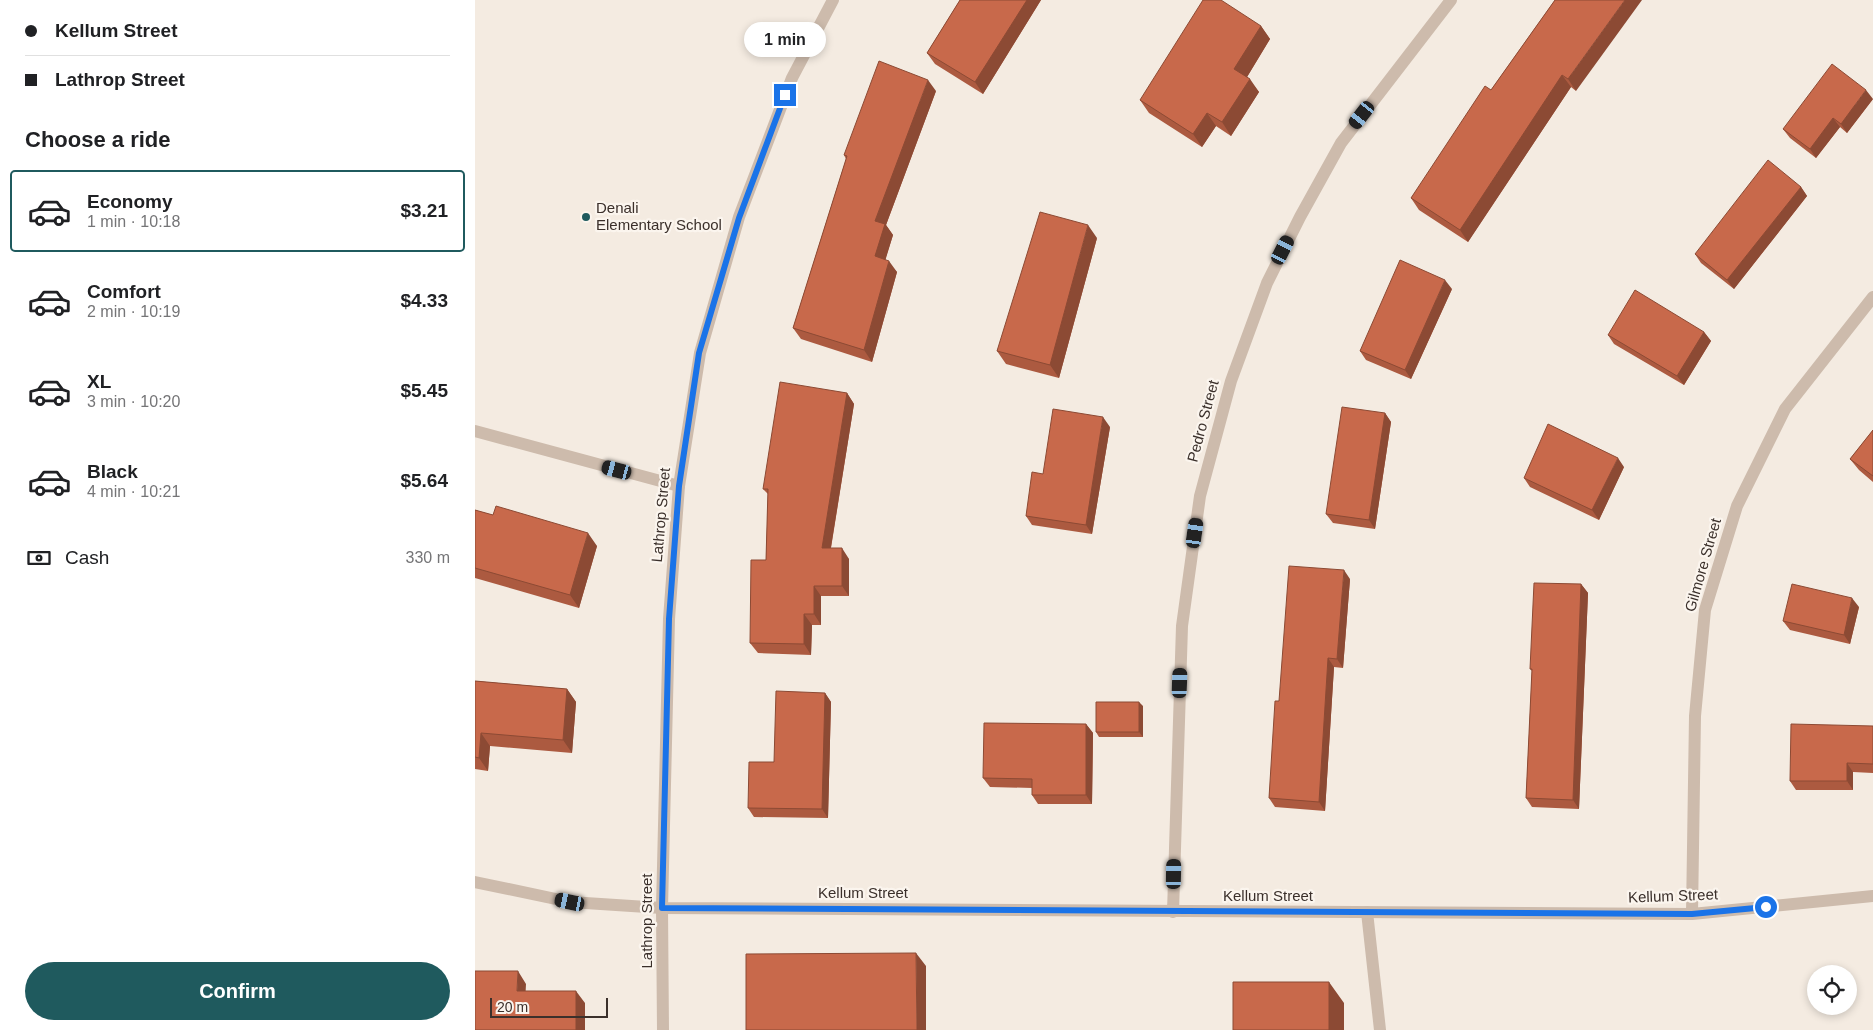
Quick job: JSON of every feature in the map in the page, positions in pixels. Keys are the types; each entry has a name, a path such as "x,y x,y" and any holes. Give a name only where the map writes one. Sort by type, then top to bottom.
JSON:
{"street":[{"name":"Lathrop Street","path":"663,1030 662,908 669,619 679,486 699,353 739,218 792,78 833,0"},
{"name":"Pedro Street","path":"1173,912 1182,626 1200,496 1231,381 1267,283 1300,217 1341,143 1451,0"},
{"name":"Gilmore Street","path":"1692,914 1695,716 1705,610 1737,506 1785,410 1873,297"},
{"path":"475,431 679,486"},
{"name":"Kellum Street","path":"475,882 570,902 662,908 1692,914 1873,896"},
{"path":"1367,912 1380,1030"}],"building":[{"path":"960,0 1027,0 975,82 927,53"},
{"path":"1203,0 1221,0 1261,26 1234,69 1250,79 1222,122 1207,113 1193,134 1140,100"},
{"path":"1555,0 1625,0 1568,79 1562,75 1460,230 1411,198 1485,86 1491,90"},
{"path":"879,61 928,80 875,221 885,224 875,256 889,261 864,350 793,328 847,156 844,155"},
{"path":"1832,64 1866,90 1841,124 1833,118 1810,149 1783,129"},
{"path":"1768,160 1801,187 1727,280 1695,254"},
{"path":"1040,212 1088,225 1050,365 997,351"},
{"path":"1400,260 1445,280 1405,370 1360,351"},
{"path":"1635,290 1704,332 1677,376 1608,335"},
{"path":"780,382 847,393 822,548 842,548 842,586 814,586 814,614 804,614 804,644 750,643 751,560 766,560 768,489 763,489"},
{"path":"1342,407 1385,413 1369,520 1326,514"},
{"path":"1053,409 1103,417 1086,525 1026,516 1032,472 1043,474"},
{"path":"1548,424 1618,458 1592,510 1524,478"},
{"path":"1873,430 1873,476 1850,459"},
{"path":"496,506 588,533 570,595 475,568 475,510 493,515"},
{"path":"1289,566 1344,570 1337,659 1328,658 1319,802 1269,798 1275,701 1279,701"},
{"path":"1534,583 1581,584 1573,800 1526,798"},
{"path":"1792,584 1852,598 1844,635 1783,621"},
{"path":"475,681 567,689 563,740 481,733 479,758 475,757"},
{"path":"776,691 825,693 822,809 748,808 749,762 774,762"},
{"path":"1096,702 1139,702 1139,732 1096,732"},
{"path":"984,723 1086,724 1086,795 1032,795 1032,779 983,778"},
{"path":"1791,724 1873,726 1873,764 1847,763 1847,781 1790,781"},
{"path":"916,953 917,1030 746,1030 746,954"},
{"path":"475,971 518,971 517,991 576,991 576,1030 475,1030"},
{"path":"1233,982 1329,982 1329,1030 1233,1030"}],"place":[{"name":"Denali Elementary School","path":"586,217"}],"route":[{"path":"785,95 739,218 699,353 679,486 669,619 662,908 1692,914 1766,907"}]}
